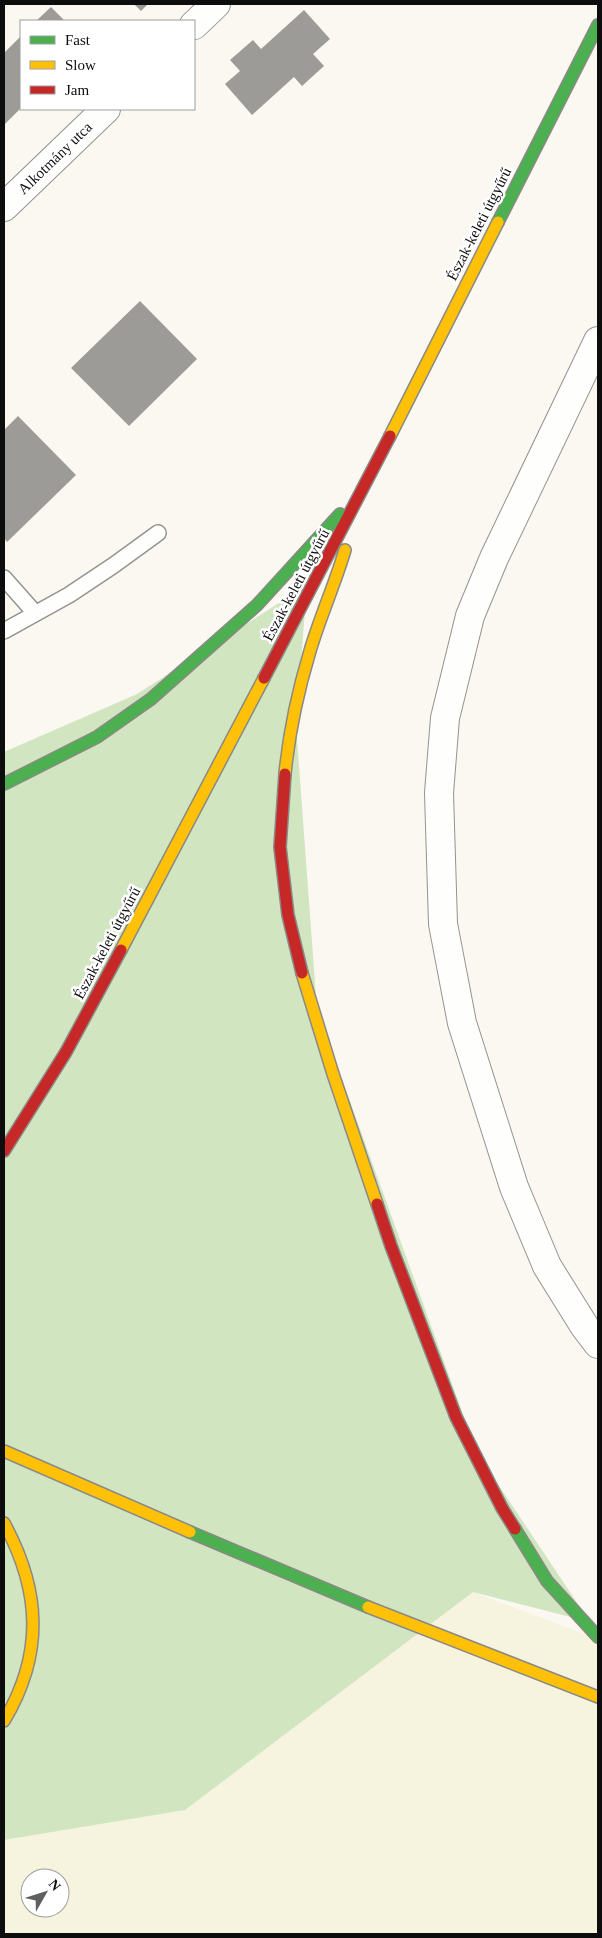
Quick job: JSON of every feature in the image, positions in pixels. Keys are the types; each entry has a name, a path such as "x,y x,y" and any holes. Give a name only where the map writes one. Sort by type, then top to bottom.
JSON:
{"main road":[{"name":"Észak-keleti útgyűrű","path":"4,1151 66,1052 362,491 598,24"},
{"path":"4,784 97,737 152,700 258,605 300,555 362,491"},
{"path":"362,491 335,584 310,650 293,715 284,772 280,846 288,915 307,993 336,1084 391,1246 456,1417 502,1508 546,1581 598,1637"},
{"path":"4,1452 70,1482 332,1592 598,1697"},
{"path":"4,1523 24,1567 34,1623 26,1676 18,1698 4,1721"},
{"path":"518,1667 561,1694 576,1700"}],"street":[{"path":"195,24 216,4"},
{"name":"Alkotmány utca","path":"4,207 105,110"},
{"path":"598,341 494,558 470,616 445,718 439,793 443,924 462,1023 514,1187 547,1266 585,1328 598,1344"}],"lane":[{"path":"4,630 69,594 158,533"},
{"path":"4,578 35,613"}],"shaded area":[{"path":"473,1592 598,1639 598,1934 4,1934 4,1840 185,1810"}],"green space":[{"path":"307,585 296,725 317,1010 477,1453 590,1622 473,1592 185,1810 4,1840 4,752 137,694"}],"building":[{"path":"134,4 148,4 141,11"},
{"path":"51,7 64,20 37,20"},
{"path":"304,10 330,39 313,54 324,66 302,86 294,77 252,115 225,84 240,71 230,60 253,40 261,49"},
{"path":"20,37 20,109 4,125 4,53"},
{"path":"140,301 197,359 129,426 71,368"},
{"path":"18,416 76,475 7,542 4,538 4,430"}],"traffic: fast":[{"path":"498,222 598,25"},
{"path":"4,784 97,737 151,699 257,605 340,514"},
{"path":"515,1529 547,1581 598,1637"},
{"path":"190,1532 368,1607"}],"traffic: slow":[{"path":"390,436 498,222"},
{"path":"285,774 298,696 306,666 345,550"},
{"path":"121,950 264,678"},
{"path":"302,973 333,1074 377,1204"},
{"path":"4,1451 190,1532"},
{"path":"4,1523 25,1573 31,1598 33,1622 31,1647 26,1671 17,1696 4,1721"},
{"path":"368,1607 598,1697"}],"traffic: jam":[{"path":"264,678 390,436"},
{"path":"285,774 280,847 288,915 302,973"},
{"path":"4,1151 66,1052 121,950"},
{"path":"377,1204 456,1417 502,1508 515,1529"}]}
